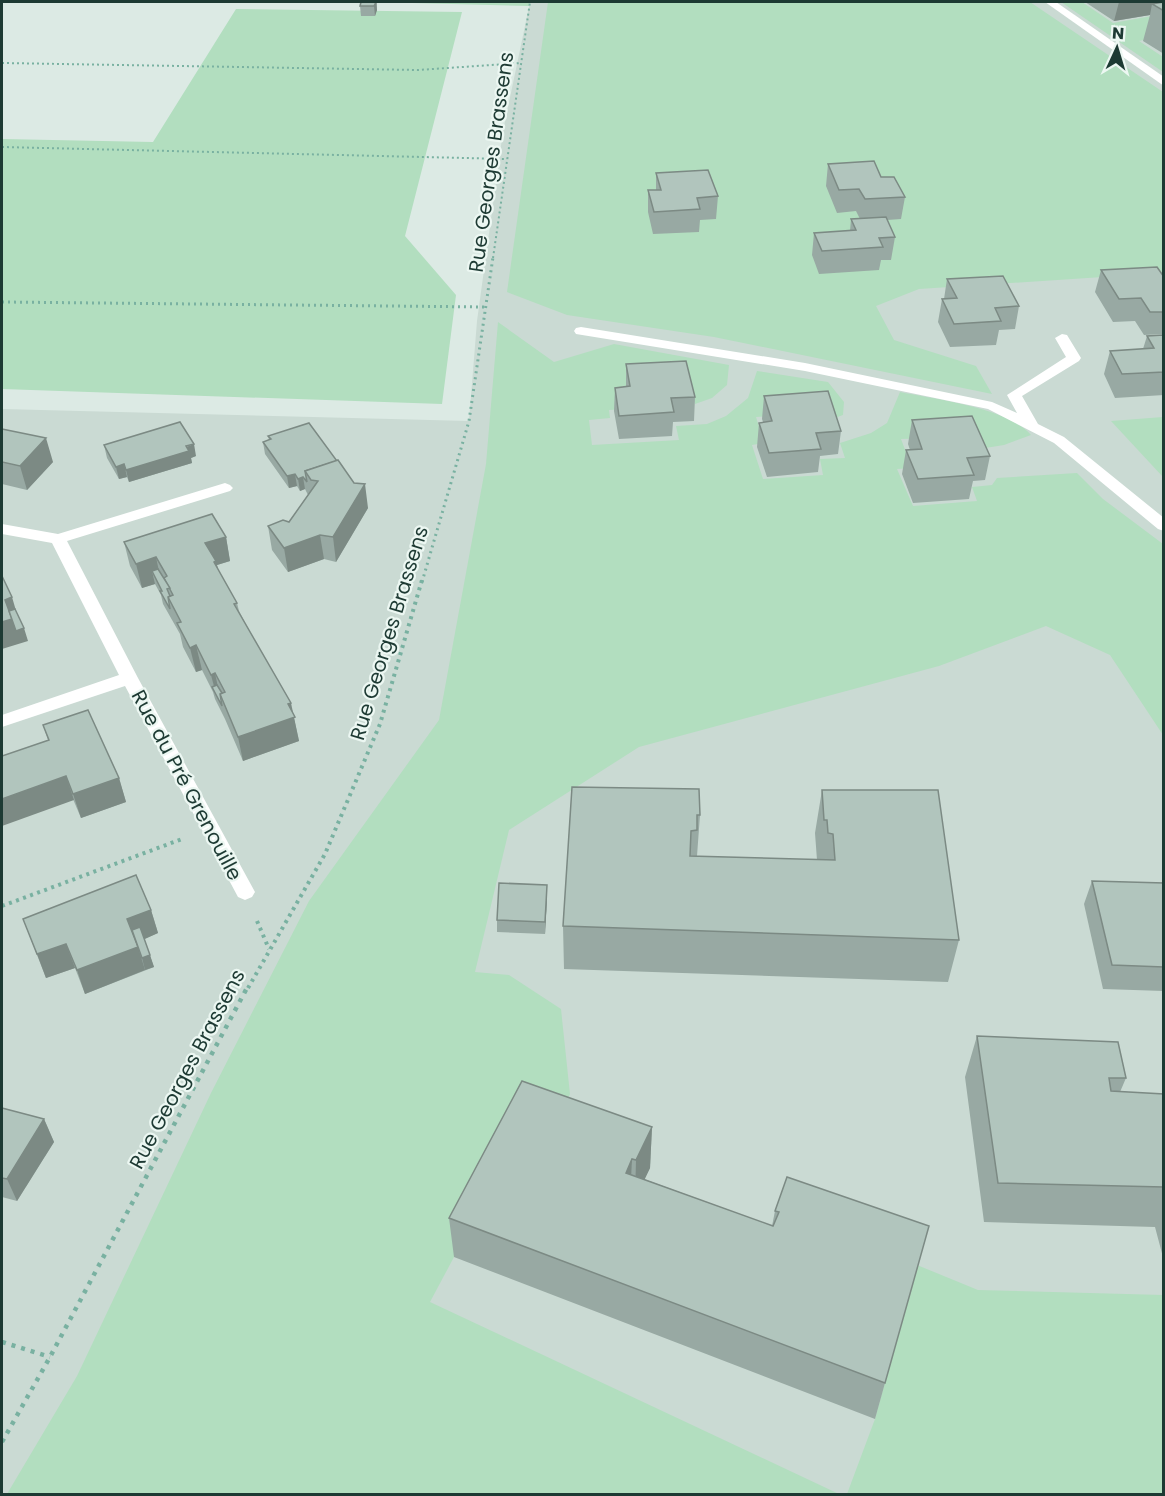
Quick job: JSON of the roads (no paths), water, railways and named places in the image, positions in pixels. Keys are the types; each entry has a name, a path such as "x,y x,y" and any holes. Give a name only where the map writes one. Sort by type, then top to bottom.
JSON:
{"street":[{"path":"1050,2 1164,83"},
{"path":"581,331 805,367 992,406 1059,440 1164,526"},
{"path":"1032,426 1014,395 1074,358 1062,338"},
{"path":"2,529 58,539 225,488"},
{"name":"Rue du Pré Grenouille","path":"58,539 129,678 244,892"},
{"name":"Rue du Pré Grenouille","path":"2,721 129,678"}]}
